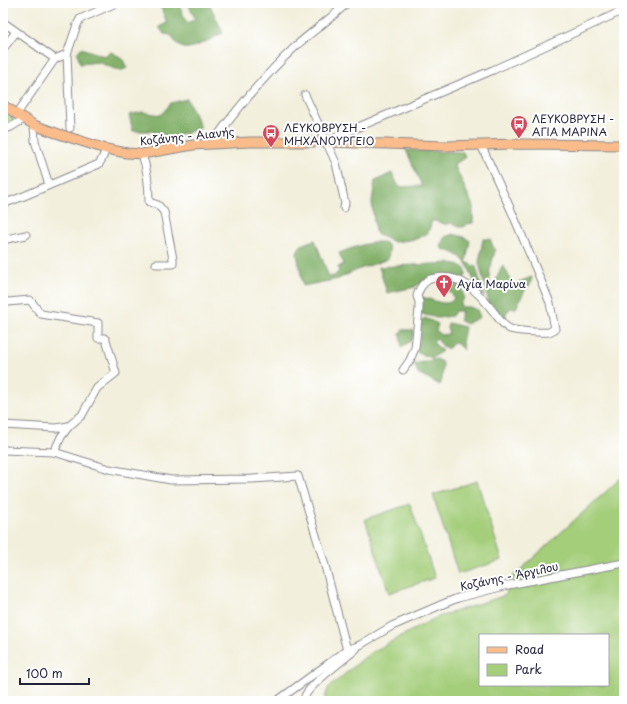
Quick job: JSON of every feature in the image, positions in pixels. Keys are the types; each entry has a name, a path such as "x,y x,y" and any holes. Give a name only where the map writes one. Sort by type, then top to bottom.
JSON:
{"main road":[{"name":"Κοζάνης - Αιανής","path":"3,106 34,125 106,149 142,154 212,143 250,142 327,142 433,146 624,145"}],"street":[{"path":"212,143 258,86 286,55 347,3"},
{"path":"70,128 67,54 76,25 80,19 112,4"},
{"path":"327,142 349,131 493,70 624,10"},
{"path":"3,22 55,59"},
{"path":"3,49 16,32"},
{"path":"3,130 11,127 20,117 55,59 67,54"},
{"path":"305,95 336,163 345,203 344,208"},
{"path":"34,125 35,141 49,185"},
{"path":"404,370 415,348 419,309 417,296 422,286 431,278 447,277 465,283 477,292 499,319 509,328 515,330 549,332 555,329 550,304 539,276 481,145"},
{"path":"3,204 99,164 106,149"},
{"path":"142,154 149,179 149,202 158,205 164,212 173,259 173,264 156,264"},
{"path":"3,237 7,239 26,235"},
{"path":"3,300 8,302 30,300 41,314 98,323 98,338 104,338 106,340 116,373 97,388 82,415 69,426 61,437 54,452"},
{"path":"3,426 56,428 69,426"},
{"path":"3,450 54,452 109,469 171,480 252,479 298,476 324,562 347,650"},
{"name":"Κοζάνης - Άργιλου","path":"290,695 347,650 392,626 458,598 508,585 624,563"},
{"name":"Κοζάνης - Άργιλου","path":"306,699 306,693 313,685 360,644"},
{"name":"Κοζάνης - Άργιλου","path":"277,701 301,691 306,699"}],"green space":[{"path":"159,3 178,3 187,23 195,19 188,3 209,3 223,33 204,43 193,47 184,48 176,43 171,35 164,34 159,27 167,23"},
{"path":"81,48 104,56 111,52 122,58 127,68 120,71 98,62 80,64 77,53"},
{"path":"187,99 201,128 176,136 163,135 151,131 133,131 129,115 142,112 161,115 171,103"},
{"path":"3,111 14,119 13,124 3,127"},
{"path":"406,150 463,152 465,158 454,164 473,206 473,223 459,227 451,223 444,224 437,221 432,221 428,233 416,239 394,242 378,235 375,231 372,202 375,181 392,173 399,187 422,186"},
{"path":"453,234 464,237 470,241 466,262 476,267 484,297 478,290 465,262 453,253 442,249 441,244 445,237"},
{"path":"483,239 490,239 495,251 489,273 490,283 493,286 503,265 513,284 532,277 530,285 525,290 516,308 511,308 506,313 506,321 490,304 488,299 479,263"},
{"path":"315,240 329,277 334,276 339,271 338,267 344,264 339,253 356,247 371,243 383,242 389,247 388,259 357,270 338,279 303,286 297,254 299,248 303,244"},
{"path":"451,263 460,265 466,270 466,275 463,279 456,276 387,293 379,267"},
{"path":"447,283 461,285 464,298 460,304 462,307 470,307 477,310 480,317 466,324 460,321 462,311 455,311 452,316 437,318 422,314 420,297 443,303 451,302 454,298 452,294 443,288"},
{"path":"425,318 438,324 436,330 440,335 449,334 447,328 448,323 465,327 462,343 464,350 456,343 452,344 449,348 444,348 437,339 433,342 442,351 432,358 418,353 417,350 421,334 421,321"},
{"path":"402,330 414,330 412,340 402,347 400,334"},
{"path":"437,359 443,363 440,385 418,373 414,364"},
{"path":"624,475 624,701 324,701 328,688 370,653 435,618 506,595 509,580"},
{"path":"477,481 502,560 458,574 433,495"},
{"path":"410,504 435,578 389,593 365,519"}],"place":[{"name":"ΛΕΥΚΟΒΡΥΣΗ - ΑΓΙΑ ΜΑΡΙΝΑ","path":"519,139"},
{"name":"ΛΕΥΚΟΒΡΥΣΗ - ΜΗΧΑΝΟΥΡΓΕΙΟ","path":"271,148"},
{"name":"Αγία Μαρίνα","path":"444,298"}]}
